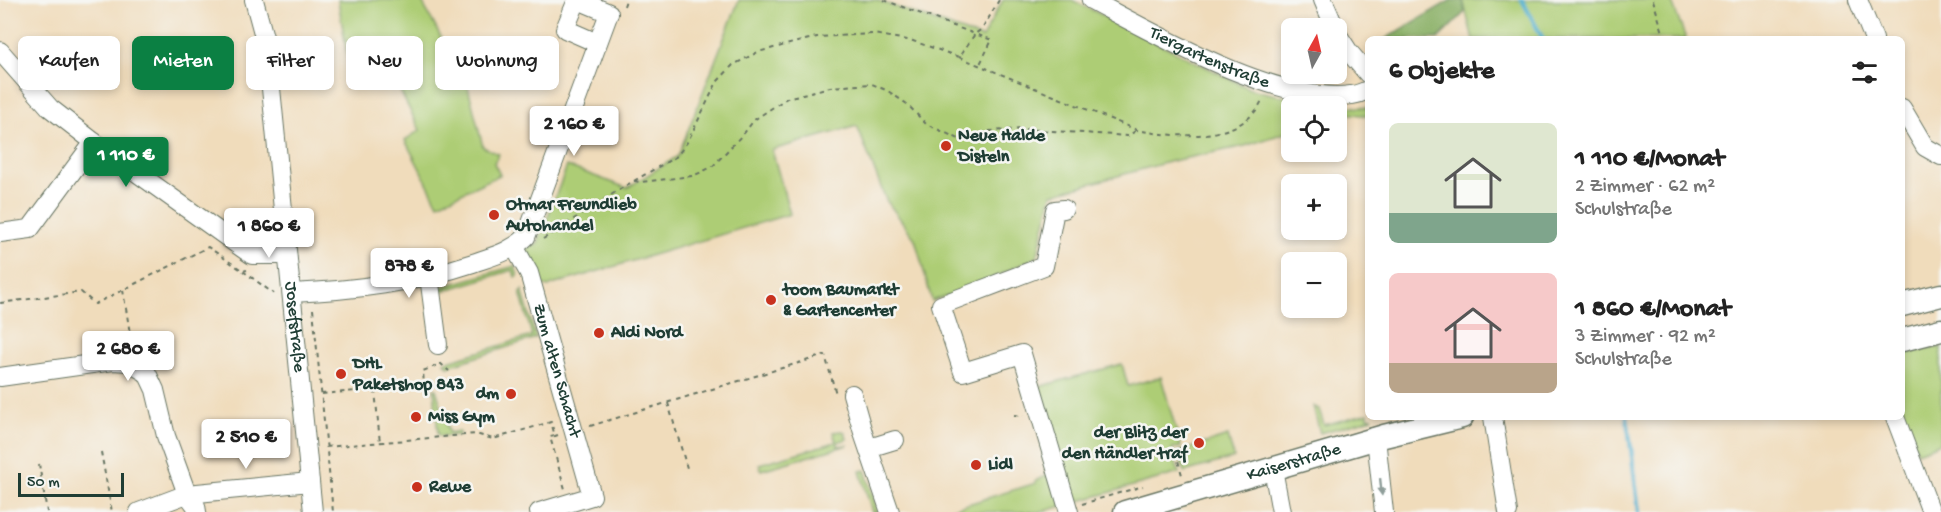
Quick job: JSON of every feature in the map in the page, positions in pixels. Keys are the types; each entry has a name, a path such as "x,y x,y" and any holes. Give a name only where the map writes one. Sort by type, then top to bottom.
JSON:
{"main road":[{"path":"1905,304 1941,295"},
{"path":"1905,339 1941,330"},
{"name":"Kaiserstraße","path":"1125,512 1376,438 1450,420"}],"street":[{"name":"Josefstraße","path":"254,0 267,48 287,255 283,294 313,512"},
{"path":"283,294 380,286 429,276 520,242 609,13 577,0 565,29 597,42"},
{"name":"Tiergartenstraße","path":"1091,0 1205,58 1268,83 1330,96 1353,95 1365,91"},
{"path":"1323,0 1331,18"},
{"path":"1858,0 1873,36"},
{"path":"1347,49 1365,71"},
{"path":"0,51 50,108 242,248 252,255 287,255"},
{"path":"1905,113 1925,147 1941,156"},
{"path":"0,233 30,229 94,142"},
{"path":"1064,209 1055,210 1044,266 941,305 963,372 1022,354 1069,512"},
{"name":"Zum alten Schacht","path":"520,242 592,496 570,503"},
{"path":"429,276 438,345"},
{"path":"0,377 113,361 128,362 147,373 155,390 166,436 187,494 196,506 197,512"},
{"path":"844,396 869,448 890,512"},
{"path":"1493,420 1508,512"},
{"path":"1895,420 1931,512"},
{"path":"1376,438 1384,512"},
{"path":"869,448 895,440"},
{"path":"1273,469 1281,512"},
{"path":"139,512 187,494 310,482"},
{"path":"539,512 570,503"}],"path":[{"path":"884,0 992,40 980,64"},
{"path":"959,57 975,34 983,28 999,0"},
{"path":"1653,0 1664,36"},
{"path":"520,242 543,239 677,156 688,141 717,82 733,65 758,52 817,38 873,34 913,41 980,64 1137,130 1161,135 1209,133 1235,127 1250,117 1259,106 1268,83"},
{"path":"634,181 693,176 712,167 754,120 787,98 830,87 872,84 888,91 907,104 926,124 959,139 990,131 1022,129 1128,136 1137,130"},
{"path":"0,303 81,292 95,304 208,247 283,294"},
{"path":"243,271 264,264 265,256"},
{"path":"123,290 133,350 128,362"},
{"path":"311,292 333,512"},
{"path":"570,503 550,437 825,356 844,396"},
{"path":"322,394 424,385 423,371 440,364"},
{"path":"375,390 380,443"},
{"path":"668,403 687,468"},
{"path":"326,447 476,434 493,439 551,422 555,436"},
{"path":"466,429 469,435"},
{"path":"1181,448 1175,450 1182,475"},
{"path":"101,452 112,512"},
{"path":"39,464 47,512"}],"green space":[{"path":"338,0 421,0 440,36 435,36 435,90 469,90 483,147 499,154 494,163 500,175 438,204 405,140 420,130 400,90 423,90 423,36 346,36 346,48"},
{"path":"739,0 876,0 982,38 1003,0 1072,0 1250,89 1281,96 1281,134 1245,146 1172,161 1052,194 1037,257 972,288 932,301 915,239 886,200 857,126 772,150 790,214 549,287 541,285 527,248 537,245 567,166 627,188 678,156"},
{"path":"1451,0 1463,0 1465,12 1441,36 1390,36"},
{"path":"1463,0 1671,0 1685,36 1472,36"},
{"path":"1347,107 1365,108 1365,116 1347,113"},
{"path":"515,266 518,276 515,277 513,270 439,292 438,288"},
{"path":"522,290 536,338 448,366 445,362 532,336 520,292"},
{"path":"1941,347 1941,443 1917,452 1903,420 1905,353"},
{"path":"1122,364 1128,386 1161,377 1181,447 1172,449 1179,473 1072,503 1038,387"},
{"path":"434,389 436,389 449,433 459,431 459,435 441,436 438,434"},
{"path":"1313,406 1319,409 1324,425 1365,414 1366,420 1320,433"},
{"path":"833,432 845,432 847,439 838,442 838,446 848,445 761,470 759,464 836,442"},
{"path":"1228,436 1234,458 1184,472 1178,452"},
{"path":"865,470 878,512 872,512 860,471"},
{"path":"1052,473 1062,506 1042,512 942,512 1036,483 1035,481"}],"waterway":[{"path":"1522,0 1541,36"},
{"path":"1627,420 1639,512"}],"place":[{"name":"Neue Halde Disteln","path":"946,146"},
{"name":"Otmar Freundlieb Autohandel","path":"494,215"},
{"name":"toom Baumarkt & Gartencenter","path":"771,300"},
{"name":"Aldi Nord","path":"599,333"},
{"name":"DHL Paketshop 843","path":"341,374"},
{"name":"dm","path":"511,394"},
{"name":"Miss Gym","path":"416,417"},
{"name":"der Blitz der den Händler traf","path":"1199,443"},
{"name":"Lidl","path":"976,465"},
{"name":"Rewe","path":"417,487"}]}
